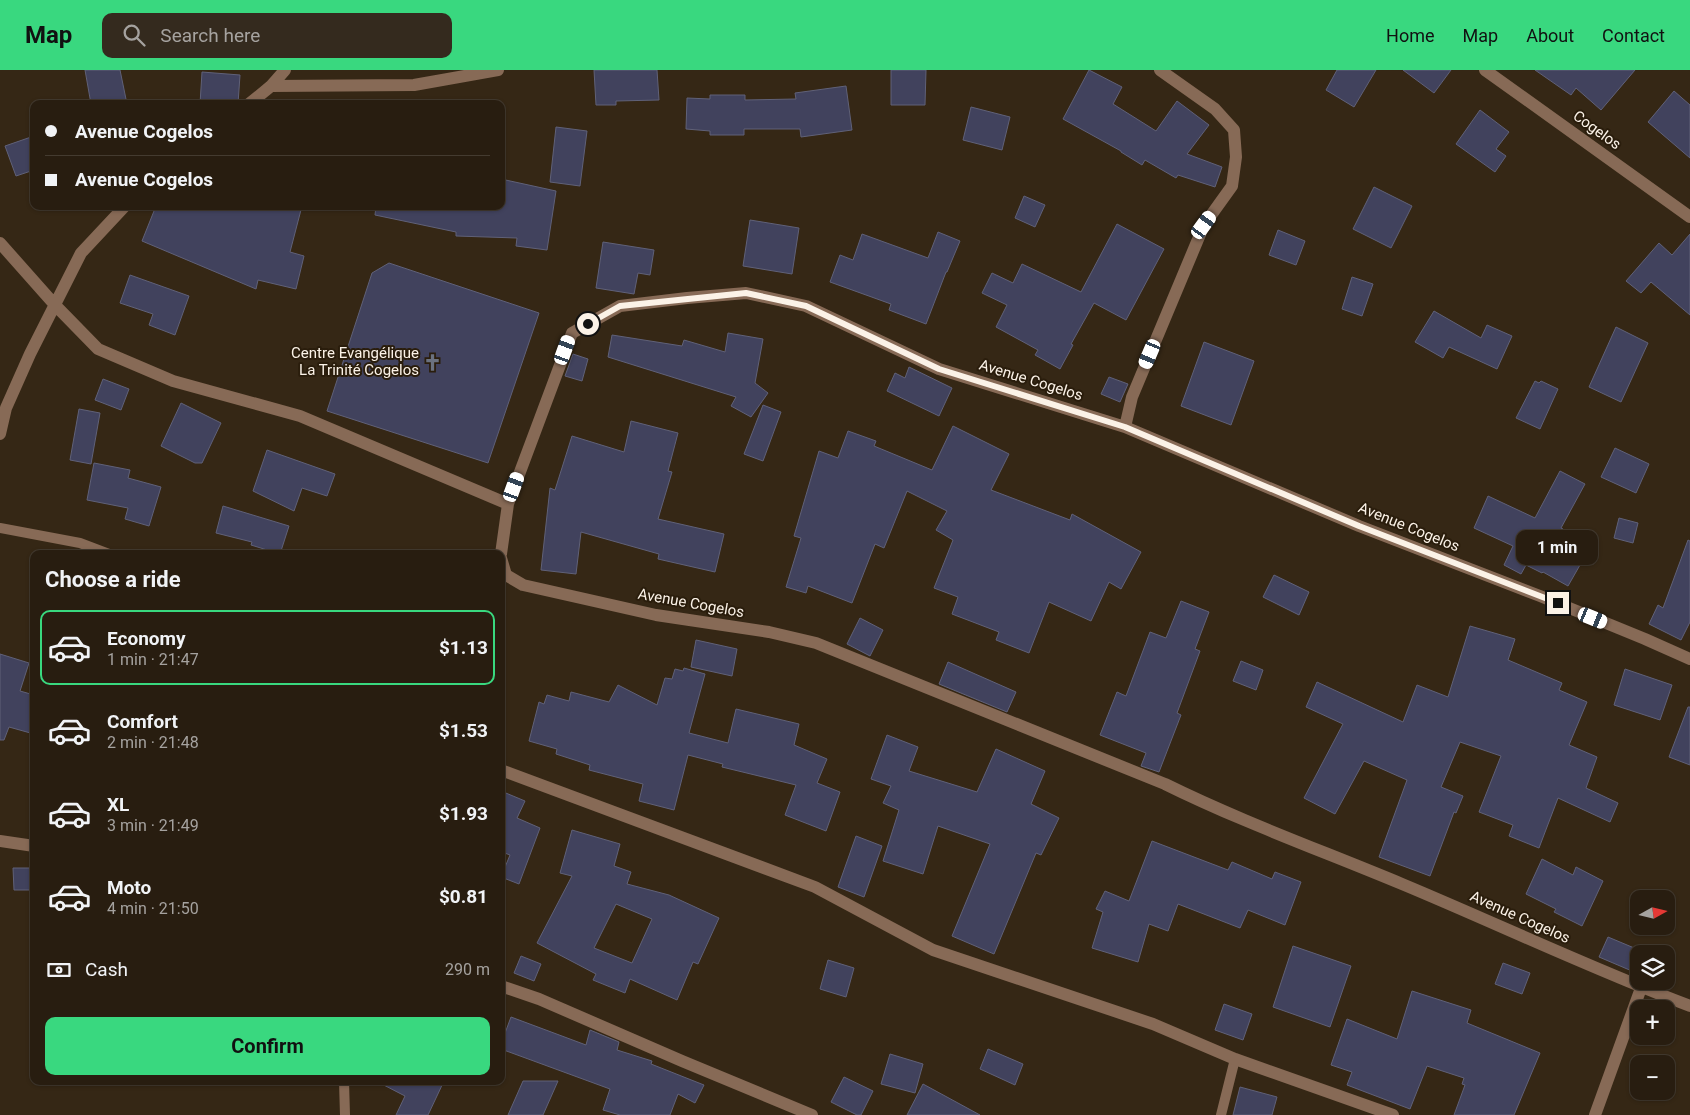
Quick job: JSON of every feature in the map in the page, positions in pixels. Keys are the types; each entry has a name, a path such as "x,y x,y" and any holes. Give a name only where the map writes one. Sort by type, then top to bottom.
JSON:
{"street":[{"path":"254,100 271,86 285,70"},
{"path":"271,86 414,85 498,70"},
{"path":"1125,427 1132,398 1204,225 1232,186 1236,157 1234,130 1215,109 1160,70"},
{"name":"Cogelos","path":"1486,70 1690,217"},
{"path":"0,434 6,408 30,354 81,254 121,210"},
{"path":"0,242 55,305 98,349 173,382 300,416 508,504"},
{"name":"Avenue Cogelos","path":"502,550 508,504 572,333 620,306 746,293 806,306 939,369 1125,427 1359,526 1549,600 1690,659"},
{"name":"Avenue Cogelos","path":"505,572 506,575 523,585 656,615 769,632 816,643 1165,784 1208,805 1403,884 1630,983"},
{"path":"505,771 815,887 933,950 1153,1024 1235,1059 1393,1115"},
{"path":"0,841 30,845"},
{"path":"505,987 539,999 812,1115"},
{"path":"1595,1115 1640,990"},
{"name":"Avenue Cogelos","path":"1646,990 1690,1006"}],"lane":[{"path":"0,528 80,543 98,550"},
{"path":"1221,1115 1235,1059"},
{"path":"344,1085 345,1115"}],"building":[{"path":"85,70 120,70 126,100 90,100"},
{"path":"594,70 657,70 659,100 616,101 616,105 596,105"},
{"path":"891,70 926,70 925,105 891,105"},
{"path":"1089,70 1122,87 1113,104 1156,131 1177,101 1209,125 1187,154 1222,167 1215,187 1178,175 1176,178 1145,160 1142,165 1121,151 1063,119"},
{"path":"1337,70 1376,70 1354,107 1326,90"},
{"path":"1403,70 1451,70 1434,93"},
{"path":"1535,70 1635,70 1601,110 1576,88 1571,95"},
{"path":"202,72 240,75 238,100 200,100"},
{"path":"846,86 852,130 801,137 800,129 744,129 744,135 710,135 710,131 686,129 687,98 710,99 710,95 745,95 745,100 796,99 795,93"},
{"path":"1674,91 1690,105 1690,158 1648,122"},
{"path":"971,107 1010,117 1002,150 963,140"},
{"path":"1480,110 1509,132 1496,149 1506,156 1495,172 1456,144"},
{"path":"556,127 587,131 580,186 550,182"},
{"path":"30,137 30,171 16,176 5,146"},
{"path":"505,180 556,191 547,250 516,246 517,238 456,236 456,232 375,215 376,210 505,210"},
{"path":"1374,187 1412,206 1391,248 1353,229"},
{"path":"1024,196 1045,205 1035,227 1015,218"},
{"path":"154,210 301,210 290,252 304,256 296,289 258,280 256,289 142,241"},
{"path":"750,220 799,228 792,274 743,266"},
{"path":"1117,224 1164,249 1126,320 1094,303 1071,344 1073,345 1060,369 1035,355 1038,350 996,327 1007,305 982,293 992,273 1013,283 1022,264 1081,292"},
{"path":"1278,230 1305,241 1296,265 1269,255"},
{"path":"938,232 960,241 926,324 889,310 891,304 830,282 840,255 853,260 862,234 928,258"},
{"path":"1690,234 1690,315 1651,282 1641,293 1626,281 1659,243 1672,255"},
{"path":"603,242 654,250 650,275 638,273 634,294 596,288"},
{"name":"Centre Evangélique La Trinité Cogelos","path":"389,263 539,313 488,463 327,411 372,273"},
{"path":"130,275 189,296 175,335 149,325 153,314 120,303"},
{"path":"1352,277 1373,284 1362,316 1342,309"},
{"path":"1434,311 1481,338 1487,325 1512,336 1497,369 1449,347 1443,358 1415,342"},
{"path":"1616,327 1648,343 1621,402 1589,387"},
{"path":"728,333 763,339 755,383 768,393 751,417 731,406 736,397 608,357 612,335 682,346 684,340 725,352"},
{"path":"1204,342 1254,361 1231,425 1181,406"},
{"path":"573,354 588,359 582,381 565,376"},
{"path":"909,367 952,388 939,416 887,391 895,373 905,378"},
{"path":"1109,377 1128,384 1120,402 1101,394"},
{"path":"103,379 129,389 121,410 95,400"},
{"path":"1535,381 1539,383 1541,381 1558,389 1540,429 1516,418"},
{"path":"181,403 221,423 202,463 195,463 161,446"},
{"path":"763,405 781,412 763,461 744,454"},
{"path":"79,409 100,413 91,464 70,460"},
{"path":"631,421 678,433 668,471 672,472 658,519 724,534 715,572 658,559 659,554 581,532 576,574 541,570 550,488 555,490 572,436 624,452"},
{"path":"953,426 1009,454 991,490 1070,520 1072,514 1141,552 1121,589 1109,582 1091,621 1049,602 1029,653 996,640 999,632 952,614 958,597 934,588 953,540 936,530 947,511 907,491 884,548 875,544 852,603 808,586 806,593 786,587 801,538 794,536 819,451 838,458 848,431 876,441 874,446 932,470"},
{"path":"1615,448 1649,464 1636,493 1601,477"},
{"path":"267,450 335,474 327,496 302,488 294,511 253,491"},
{"path":"94,463 130,470 128,478 161,487 149,526 125,519 128,508 87,500"},
{"path":"1560,471 1585,484 1561,528 1563,529 1561,535 1588,551 1568,586 1526,565 1521,574 1504,565 1513,546 1474,528 1488,496 1535,518"},
{"path":"223,506 289,526 281,550 267,550 251,545 252,542 216,533"},
{"path":"1619,518 1638,523 1633,543 1614,538"},
{"path":"1688,540 1690,541 1690,622 1681,640 1649,624 1658,605 1663,608"},
{"path":"1274,575 1309,592 1299,615 1263,597"},
{"path":"1181,601 1209,612 1195,649 1200,651 1177,713 1181,715 1159,772 1141,766 1146,753 1100,735 1117,692 1126,696 1150,632 1166,638"},
{"path":"860,618 883,630 870,656 847,644"},
{"path":"1470,626 1515,639 1508,660 1562,683 1559,690 1587,702 1569,745 1597,757 1586,788 1618,803 1610,822 1558,798 1539,848 1509,836 1513,825 1479,812 1501,756 1460,742 1441,787 1463,796 1456,813 1454,812 1430,876 1379,857 1407,780 1364,761 1335,814 1304,798 1343,724 1306,707 1317,682 1403,722 1417,685 1448,697"},
{"path":"696,640 737,649 732,676 691,667"},
{"path":"0,654 29,663 20,691 30,694 30,733 9,727 4,740 0,740"},
{"path":"1241,661 1263,670 1256,690 1233,681"},
{"path":"948,662 1016,692 1007,712 939,684"},
{"path":"684,668 705,674 689,733 728,743 736,709 799,724 794,745 827,759 817,783 840,792 826,831 785,815 796,785 722,767 723,764 688,755 674,810 639,801 643,784 589,770 590,765 556,754 557,749 529,741 539,702 544,704 547,695 569,701 571,692 609,702 618,685 657,705 665,678 672,679 675,669 683,671"},
{"path":"1625,669 1672,685 1660,720 1614,705"},
{"path":"1688,707 1690,707 1690,765 1669,757"},
{"path":"887,735 918,747 909,771 977,792 996,749 1045,771 1031,804 1059,818 1041,855 1036,853 994,954 952,936 990,844 938,826 923,874 883,861 899,810 883,803 891,786 871,779"},
{"path":"505,793 525,801 517,818 540,828 519,884 505,879 505,867 510,855 505,853"},
{"path":"572,830 620,844 614,866 631,872 627,884 669,895 719,918 698,964 693,962 677,1000 630,979 625,993 593,980 596,974 537,943 572,876 560,873","holes":["616,904 652,919 632,963 594,948"]},
{"path":"856,836 882,846 864,897 838,887"},
{"path":"1152,841 1228,870 1232,862 1272,879 1275,872 1301,882 1285,925 1248,910 1240,928 1178,904 1168,931 1149,924 1138,962 1092,948 1103,912 1096,909 1105,891 1129,901"},
{"path":"1542,859 1573,875 1576,867 1603,881 1582,926 1554,912 1556,909 1526,894"},
{"path":"13,868 30,868 30,890 14,890"},
{"path":"1608,937 1630,946 1630,970 1599,957"},
{"path":"1293,946 1351,966 1330,1027 1273,1007"},
{"path":"521,956 541,964 534,981 514,973"},
{"path":"828,960 854,968 846,997 820,989"},
{"path":"1503,963 1530,973 1522,994 1495,984"},
{"path":"1412,991 1471,1010 1467,1023 1540,1053 1514,1115 1454,1115 1465,1085 1462,1084 1464,1078 1427,1066 1410,1109 1347,1085 1352,1072 1331,1065 1347,1019 1397,1039"},
{"path":"1224,1004 1252,1014 1243,1040 1215,1030"},
{"path":"511,1017 586,1045 590,1030 619,1042 617,1050 652,1061 651,1064 704,1085 695,1103 678,1094 670,1115 620,1115 603,1110 610,1089 505,1050 505,1033"},
{"path":"988,1049 1023,1064 1015,1085 980,1069"},
{"path":"890,1054 923,1064 915,1093 881,1084"},
{"path":"844,1077 873,1091 861,1115 857,1115 831,1102"},
{"path":"523,1081 558,1081 543,1115 508,1115"},
{"path":"923,1084 980,1115 907,1115"},
{"path":"384,1085 442,1085 428,1115 396,1115 405,1096"},
{"path":"1240,1087 1277,1097 1272,1115 1233,1115"}],"place":[{"name":"Centre Evangélique La Trinité Cogelos","path":"433,362"}],"route":[{"path":"588,324 620,306 746,293 806,306 939,369 1125,427 1302,500 1359,526 1558,603"}]}
